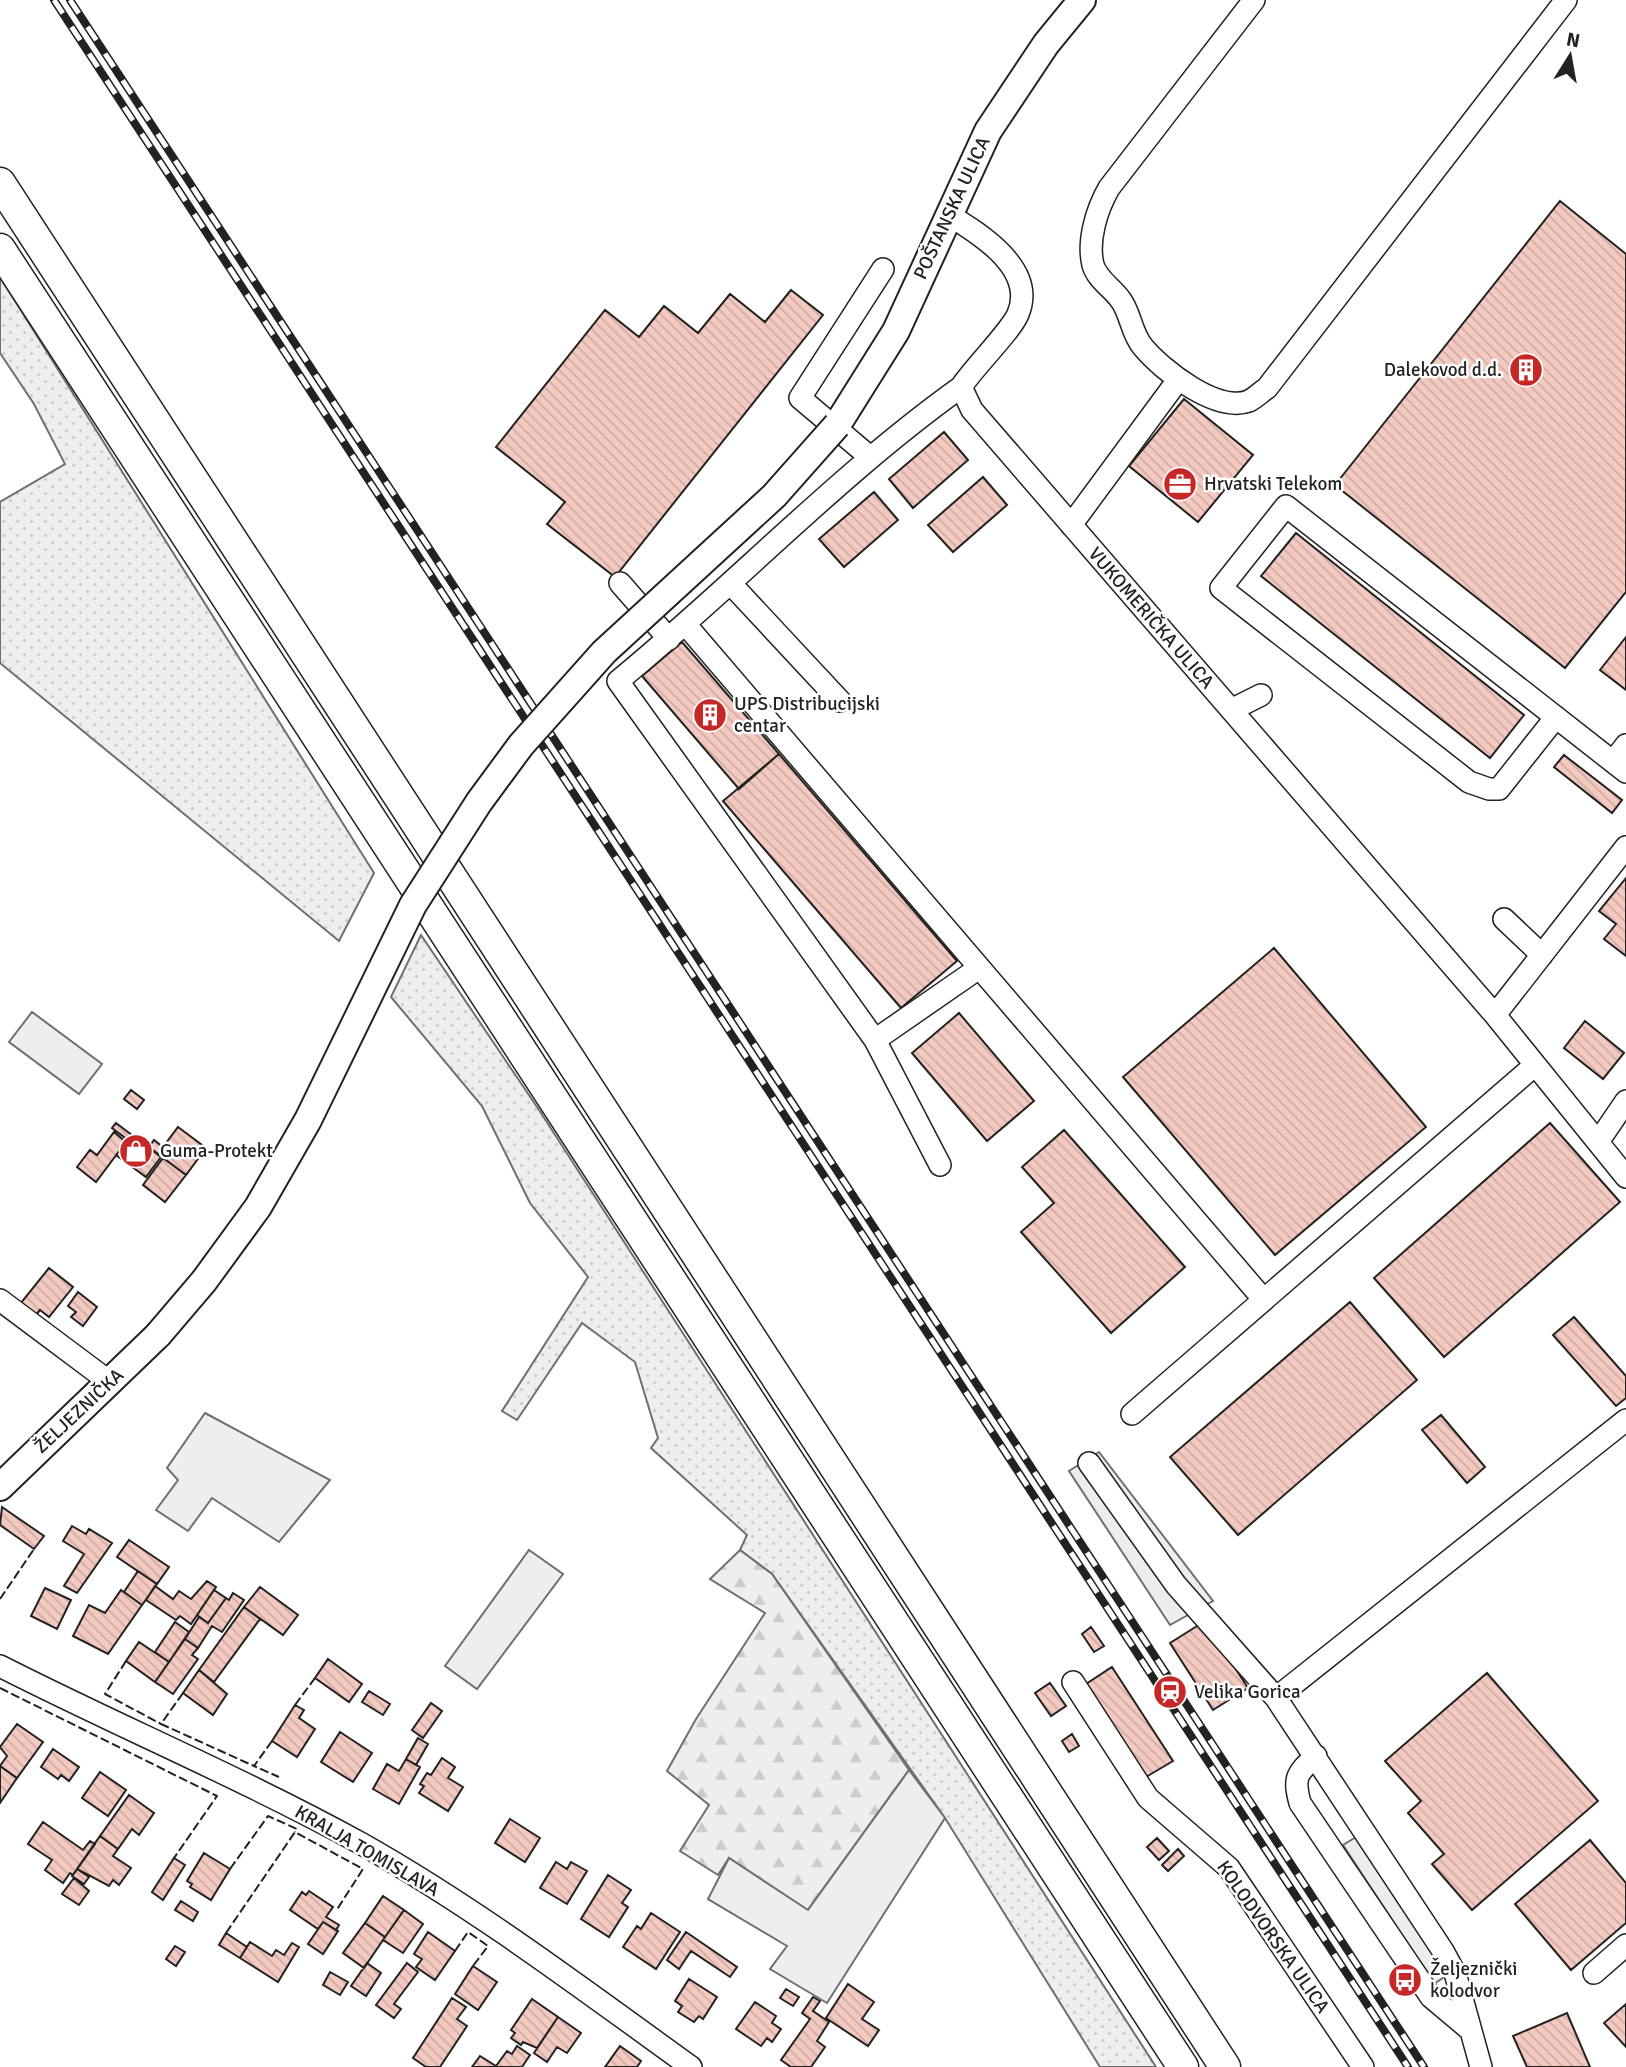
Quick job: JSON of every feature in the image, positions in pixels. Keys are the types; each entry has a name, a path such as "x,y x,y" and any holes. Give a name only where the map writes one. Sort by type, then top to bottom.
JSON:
{"highway":[{"path":"0,183 1225,2067"},
{"path":"0,249 1184,2067"}],"main road":[{"name":"POŠTANSKA ULICA","path":"158,1335 204,1281 258,1207 308,1120 407,916 486,792 521,745 604,652 774,496 837,425 896,331 988,131 1046,44 1082,0"},
{"name":"ŽELJEZNIČKA","path":"0,1487 158,1335"}],"street":[{"path":"1254,0 1109,188 1100,204 1091,255 1094,269 1121,300 1143,347 1178,380 1212,398 1233,403 1251,400 1267,388 1566,0"},
{"path":"940,1165 875,1040 618,681 686,625 897,433 961,387 1018,315 1023,294 1016,272 976,231 948,215"},
{"path":"870,457 800,398 883,269"},
{"path":"1071,525 1178,380"},
{"name":"VUKOMERIČKA ULICA","path":"961,387 972,410 1495,1015 1626,1177"},
{"path":"1556,717 1499,789 1489,789 1469,782 1221,588 1286,506 1556,717 1622,759"},
{"path":"620,583 669,639"},
{"path":"731,584 840,701"},
{"path":"686,625 1264,1300"},
{"path":"1231,710 1261,695"},
{"path":"1495,1015 1626,847"},
{"path":"1504,919 1542,955"},
{"path":"875,1040 979,968"},
{"path":"1132,1414 1535,1065"},
{"path":"1598,1142 1626,1101"},
{"path":"0,1300 111,1383"},
{"path":"1276,1698 1626,1420"},
{"path":"1089,1463 1176,1585 1276,1698 1316,1755 1455,1973 1481,2067"},
{"name":"KRALJA TOMISLAVA","path":"6,1671 275,1799 374,1852 475,1916 691,2067"},
{"name":"KOLODVORSKA ULICA","path":"1073,1682 1148,1798 1229,1868 1363,2067"},
{"path":"1316,1755 1300,1770 1295,1784 1300,1803 1432,1997 1469,2029"},
{"path":"1594,1973 1626,1945"}],"green space":[{"path":"0,277 374,873 339,941 0,663 0,502 65,464 34,404 0,353"},
{"path":"421,935 539,1110 1156,2067 1100,2067 945,1818 772,1574 740,1550 747,1535 651,1448 658,1438 635,1362 582,1323 517,1420 502,1411 588,1277 530,1203 482,1106 391,997"},
{"path":"32,1012 102,1064 79,1094 9,1042"},
{"path":"205,1413 330,1480 279,1542 212,1498 188,1531 156,1510 178,1480 167,1468"},
{"path":"529,1550 563,1574 477,1689 445,1666"},
{"path":"740,1550 772,1574 909,1770 807,1911 729,1858 718,1875 680,1851 709,1805 667,1771 696,1719 765,1613 710,1579"},
{"path":"909,1770 945,1818 827,2003 770,1969 787,1946 708,1899 729,1858 808,1910"}],"shaded area":[{"path":"1099,1452 1213,1601 1170,1625 1069,1471"},
{"path":"1356,1837 1447,1975 1434,1984 1343,1845"}],"building":[{"name":"Dalekovod d.d.","path":"1560,201 1626,254 1626,592 1565,668 1335,485"},
{"path":"791,290 823,315 615,577 547,524 565,502 496,447 605,310 639,337 664,306 698,333 730,294 765,322"},
{"path":"1184,399 1253,455 1198,522 1129,466"},
{"path":"944,432 968,460 913,508 889,479"},
{"path":"983,477 1007,505 953,552 928,525"},
{"path":"874,492 898,520 844,567 819,539"},
{"path":"1296,533 1524,715 1490,758 1261,576"},
{"path":"1626,637 1626,690 1600,670"},
{"name":"UPS Distribucijski centar","path":"682,642 779,754 739,789 642,676"},
{"path":"779,754 957,961 901,1008 723,801"},
{"path":"1564,755 1622,800 1612,813 1554,767"},
{"path":"1626,878 1626,956 1604,939 1616,924 1599,911"},
{"path":"1274,948 1426,1127 1275,1255 1123,1077"},
{"path":"959,1013 1034,1101 987,1141 912,1053"},
{"path":"1585,1021 1624,1053 1603,1079 1564,1048"},
{"path":"131,1090 144,1100 137,1109 124,1099"},
{"name":"Guma-Protekt","path":"116,1123 161,1157 146,1177 116,1155 128,1140 112,1128"},
{"path":"1550,1123 1620,1202 1444,1357 1374,1278"},
{"path":"178,1127 206,1148 186,1175 149,1147 154,1140 163,1147"},
{"path":"1064,1130 1185,1267 1111,1333 1021,1232 1054,1203 1022,1167"},
{"path":"114,1132 126,1142 96,1182 77,1167 90,1150 97,1155"},
{"path":"163,1158 186,1175 165,1202 143,1185"},
{"path":"49,1268 73,1287 49,1317 40,1310 35,1316 20,1304"},
{"path":"78,1292 97,1307 83,1326 71,1317 76,1312 68,1306"},
{"path":"1350,1302 1417,1380 1238,1535 1170,1457"},
{"path":"1574,1317 1626,1376 1626,1398 1616,1406 1553,1335"},
{"path":"1441,1415 1485,1467 1467,1483 1422,1430"},
{"path":"2,1507 44,1536 34,1549 0,1525"},
{"path":"72,1526 86,1534 89,1529 112,1543 77,1593 64,1586 84,1554 63,1541"},
{"path":"129,1540 169,1567 157,1584 117,1557"},
{"path":"138,1571 157,1584 142,1605 124,1592"},
{"path":"207,1581 216,1587 191,1624 180,1616 176,1620 146,1600 155,1586 173,1599 179,1591 191,1599"},
{"path":"260,1587 298,1615 283,1635 244,1607"},
{"path":"45,1588 71,1600 57,1629 31,1616"},
{"path":"121,1590 142,1605 108,1654 73,1636 89,1605 105,1613"},
{"path":"214,1590 226,1598 208,1623 197,1615"},
{"path":"233,1593 244,1600 222,1632 212,1626 198,1648 185,1639 199,1617 208,1623 226,1598 229,1600"},
{"path":"244,1607 260,1619 214,1682 199,1670"},
{"path":"1205,1621 1248,1688 1213,1710 1170,1643"},
{"path":"175,1622 189,1632 169,1662 155,1652"},
{"path":"1091,1627 1104,1646 1094,1652 1082,1634"},
{"path":"185,1639 198,1648 192,1655 198,1659 173,1694 155,1682"},
{"path":"139,1642 169,1662 155,1682 126,1661"},
{"path":"328,1659 362,1684 349,1702 315,1678"},
{"path":"1112,1667 1173,1761 1146,1777 1086,1684"},
{"path":"199,1670 227,1694 213,1715 183,1693"},
{"path":"1487,1673 1598,1801 1472,1910 1432,1864 1444,1854 1408,1813 1421,1801 1385,1761"},
{"path":"1050,1683 1066,1706 1051,1716 1035,1693"},
{"path":"369,1691 390,1704 383,1715 362,1702"},
{"path":"431,1703 442,1711 423,1738 412,1730"},
{"path":"295,1705 304,1710 299,1718 315,1729 297,1757 272,1741"},
{"path":"17,1724 43,1742 17,1778 0,1766 7,1756 0,1747"},
{"path":"340,1732 372,1753 353,1782 321,1762"},
{"path":"1072,1734 1079,1746 1069,1752 1062,1741"},
{"path":"418,1738 428,1744 416,1765 406,1759"},
{"path":"53,1749 79,1767 69,1781 61,1775 58,1779 41,1767"},
{"path":"442,1758 455,1767 448,1778 463,1787 448,1811 419,1793 424,1786 420,1784 427,1773 431,1775"},
{"path":"406,1759 420,1767 399,1804 373,1789 387,1764 399,1771"},
{"path":"0,1766 17,1778 0,1803"},
{"path":"100,1772 126,1790 108,1816 82,1798"},
{"path":"129,1795 154,1813 139,1835 132,1829 118,1849 100,1836"},
{"path":"510,1819 540,1838 525,1862 495,1843"},
{"path":"43,1822 83,1850 90,1841 95,1844 73,1875 70,1873 63,1883 45,1870 52,1860 28,1844"},
{"path":"100,1836 118,1849 113,1856 131,1868 119,1885 113,1880 109,1886 77,1869"},
{"path":"1157,1838 1169,1851 1159,1860 1147,1847"},
{"path":"1590,1840 1626,1883 1626,1923 1571,1970 1515,1904"},
{"path":"1178,1849 1184,1856 1168,1871 1162,1865"},
{"path":"204,1853 230,1869 211,1900 190,1887 192,1884 187,1881"},
{"path":"174,1858 185,1865 163,1900 152,1892"},
{"path":"556,1862 567,1869 571,1862 587,1871 567,1904 540,1888"},
{"path":"77,1869 89,1877 84,1884 72,1876"},
{"path":"608,1875 631,1890 622,1903 628,1907 609,1937 581,1919"},
{"path":"74,1878 89,1891 79,1905 62,1894"},
{"path":"309,1891 333,1907 326,1917 339,1925 336,1930 323,1922 318,1929 290,1910 302,1892 306,1895"},
{"path":"383,1896 404,1910 385,1937 365,1923"},
{"path":"181,1901 198,1912 193,1921 175,1910"},
{"path":"404,1910 423,1924 403,1953 383,1940"},
{"path":"651,1913 680,1932 656,1969 623,1947 637,1926 641,1929"},
{"path":"323,1922 338,1931 323,1954 308,1944"},
{"path":"365,1923 385,1937 364,1968 343,1953"},
{"path":"428,1932 455,1951 435,1980 416,1967 422,1959 414,1954"},
{"path":"686,1932 737,1967 730,1977 691,1951 679,1969 667,1960"},
{"path":"226,1933 247,1947 240,1958 219,1945"},
{"path":"250,1942 272,1956 276,1950 284,1955 292,1943 299,1947 278,1982 240,1958"},
{"path":"175,1946 185,1952 176,1966 166,1959"},
{"path":"367,1963 381,1973 366,1996 351,1986"},
{"path":"407,1963 418,1972 394,2004 401,2009 394,2018 376,2005"},
{"path":"473,1966 497,1982 478,2010 455,1994"},
{"path":"330,1972 348,1982 340,1995 323,1985"},
{"path":"689,1979 717,1997 703,2019 699,2016 694,2022 678,2012 682,2006 675,2001"},
{"path":"848,1984 874,2002 862,2019 879,2030 868,2046 826,2018"},
{"path":"786,1989 799,1997 793,2006 780,1998"},
{"path":"813,1997 820,2001 813,2011 829,2022 817,2041 825,2047 811,2067 791,2067 781,2060 810,2019 802,2013"},
{"path":"452,1998 466,2007 457,2019 467,2026 440,2067 426,2067 413,2058"},
{"path":"532,1999 558,2017 537,2048 523,2042 521,2045 511,2038 515,2033 511,2030"},
{"path":"755,2002 776,2016 772,2023 781,2029 772,2042 767,2038 761,2046 736,2029"},
{"path":"1626,2004 1626,2047 1604,2023"},
{"path":"1567,2013 1590,2067 1527,2067 1513,2036"},
{"path":"558,2017 581,2033 567,2053 557,2047 547,2062 534,2053"},
{"path":"517,2046 530,2055 522,2067 472,2067 480,2056 496,2066 507,2051 512,2054"},
{"path":"620,2046 641,2061 637,2067 605,2067"}],"railway":[{"path":"54,0 1408,2067"},
{"path":"70,0 1424,2067"}],"fence":[{"path":"0,1599 34,1549"},
{"path":"126,1661 105,1694 161,1724"},
{"path":"295,1705 315,1678"},
{"path":"0,1688 217,1796 174,1858"},
{"path":"183,1693 161,1724 254,1766"},
{"path":"272,1741 254,1766 279,1777"},
{"path":"230,1869 268,1816 297,1829 295,1832"},
{"path":"226,1933 295,1832 363,1869 336,1911"},
{"path":"455,1951 468,1932 488,1946 473,1966"}],"place":[{"name":"Dalekovod d.d.","path":"1526,370"},
{"name":"Hrvatski Telekom","path":"1180,484"},
{"name":"UPS Distribucijski centar","path":"710,715"},
{"name":"Guma-Protekt","path":"136,1151"},
{"name":"Velika Gorica","path":"1170,1692"},
{"name":"Željeznički kolodvor","path":"1405,1980"}]}
